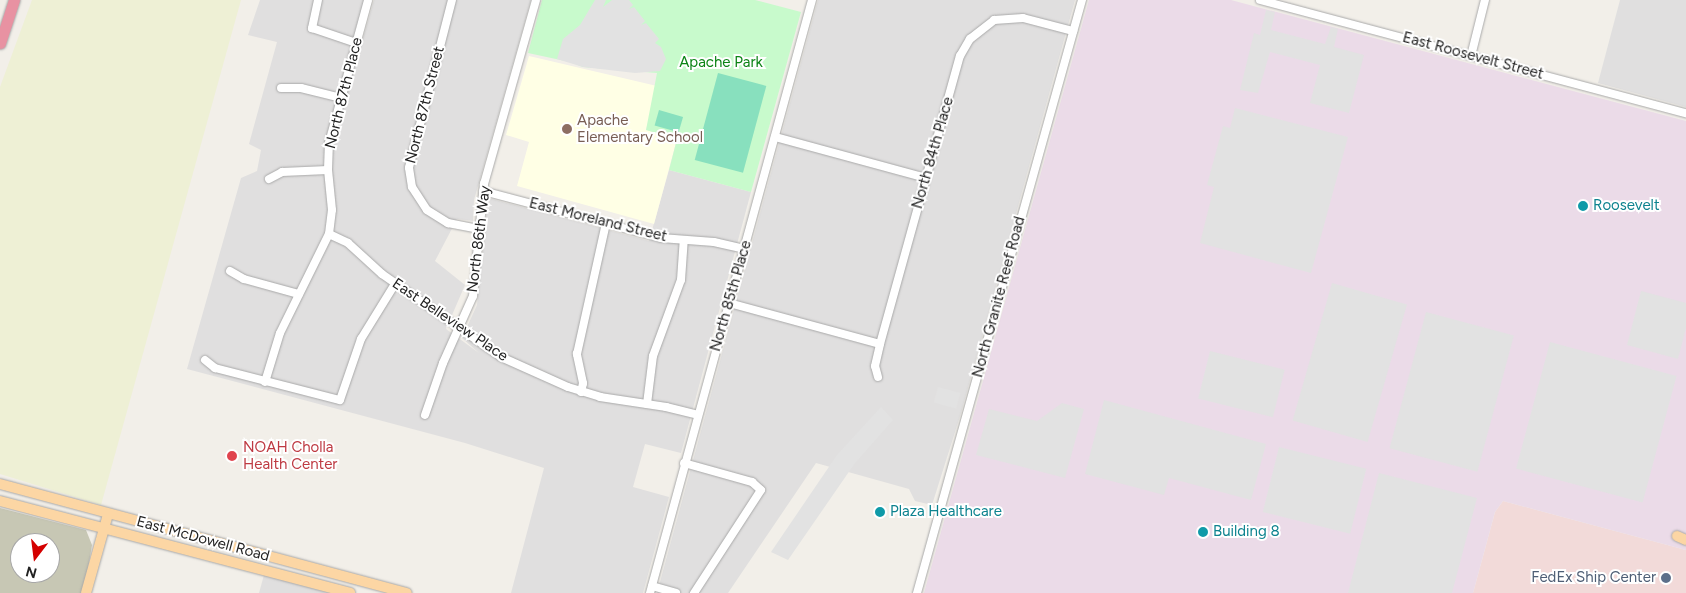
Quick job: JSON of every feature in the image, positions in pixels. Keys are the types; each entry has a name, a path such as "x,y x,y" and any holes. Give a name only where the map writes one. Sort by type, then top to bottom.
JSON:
{"highway":[{"path":"0,43 14,0"}],"main road":[{"name":"East McDowell Road","path":"0,484 407,593"},
{"name":"East McDowell Road","path":"0,502 350,593"},
{"path":"86,593 108,514"},
{"path":"274,573 278,559"}],"street":[{"path":"318,0 312,28 356,43"},
{"name":"North 87th Place","path":"266,382 276,342 329,234 332,210 328,170 329,143 368,0"},
{"name":"North 87th Street","path":"452,0 409,168 412,187 427,210 448,223 479,229"},
{"name":"North 86th Way","path":"426,415 473,296 483,190 536,0"},
{"name":"North 85th Place","path":"651,590 684,463 812,0"},
{"name":"North Granite Reef Road","path":"917,593 1082,0"},
{"name":"East Roosevelt Street","path":"1260,0 1686,113"},
{"path":"1470,56 1485,0"},
{"name":"North 84th Place","path":"878,377 875,366 880,344 960,56 970,38 994,20 1008,17 1073,31"},
{"path":"281,88 301,88 341,98"},
{"path":"775,136 926,178"},
{"path":"270,179 282,172 328,170"},
{"name":"East Moreland Street","path":"483,190 661,238 714,242 744,249"},
{"path":"581,392 583,383 577,354 606,223"},
{"name":"East Belleview Place","path":"329,234 348,243 395,284 459,330 501,357 581,392 698,415"},
{"path":"647,404 653,356 680,280 684,241"},
{"path":"230,271 244,279 299,294"},
{"path":"205,360 215,368 340,400 361,340 395,284"},
{"path":"729,303 880,344"},
{"path":"684,463 759,486 760,495 694,593"},
{"path":"651,590 676,593"}],"shaded area":[{"path":"32,0 241,0 101,505 0,474 0,87"},
{"path":"260,0 368,0 351,61 356,63 374,0 531,0 474,200 473,221 457,219 435,261 465,285 446,329 479,353 462,338 477,305 488,198 649,241 669,170 751,192 681,453 645,444 633,487 669,497 643,593 511,593 544,468 465,443 187,369 241,178 257,171 261,150 249,144 277,42 248,35"},
{"path":"595,0 606,0 603,7 612,0 629,0 633,5 629,9 634,7 645,21 641,25 646,23 659,39 655,43 661,47 666,59 660,71 635,73 583,67 557,59 563,39 580,25"},
{"path":"818,0 1075,0 961,413 932,505 915,501 909,489 816,463 728,593 657,593"},
{"path":"1089,0 1231,0 1686,121 1686,550 1503,501 1495,512 1473,593 924,593"},
{"path":"1620,0 1686,0 1686,107 1598,83"},
{"path":"1266,10 1275,12 1271,30 1325,44 1331,27 1338,29 1334,47 1364,55 1349,113 1310,103 1320,65 1270,52 1258,93 1240,90 1254,33 1260,35"},
{"path":"529,56 657,86 646,130 677,139 654,224 517,186 529,142 506,135"},
{"path":"1235,108 1348,137 1311,273 1200,243 1214,187 1207,185 1223,126 1230,128"},
{"path":"1332,283 1407,304 1368,442 1293,420"},
{"path":"1641,291 1686,303 1686,328 1678,359 1627,345"},
{"path":"1426,312 1514,336 1477,472 1390,448"},
{"path":"1550,342 1677,376 1643,502 1516,469"},
{"path":"1210,351 1285,370 1273,417 1198,399"},
{"path":"938,387 960,393 956,408 934,402"},
{"path":"1104,400 1266,444 1251,500 1169,478 1164,495 1085,474"},
{"path":"1062,403 1084,409 1065,478 976,455 989,409 1037,421"},
{"path":"881,407 893,420 855,463 788,560 771,552 837,455"},
{"path":"1279,447 1366,469 1350,534 1263,512"},
{"path":"1379,473 1477,498 1452,593 1348,593"},
{"path":"1503,501 1686,550 1686,593 1473,593 1495,512"},
{"path":"0,508 86,530 92,545 84,593 0,593"},
{"path":"264,575 330,593 259,593"}],"green space":[{"name":"Apache Park","path":"542,0 755,0 801,12 751,192 669,170 677,139 646,130 657,73 583,67 570,62 528,53"},
{"path":"718,73 766,86 743,173 695,160"},
{"path":"659,110 683,117 679,132 655,125"}],"place":[{"name":"Apache Elementary School","path":"567,129"},
{"name":"Roosevelt","path":"1583,206"},
{"name":"NOAH Cholla Health Center","path":"232,456"},
{"name":"Plaza Healthcare","path":"880,512"},
{"name":"Building 8","path":"1203,532"},
{"name":"FedEx Ship Center","path":"1666,578"}]}
